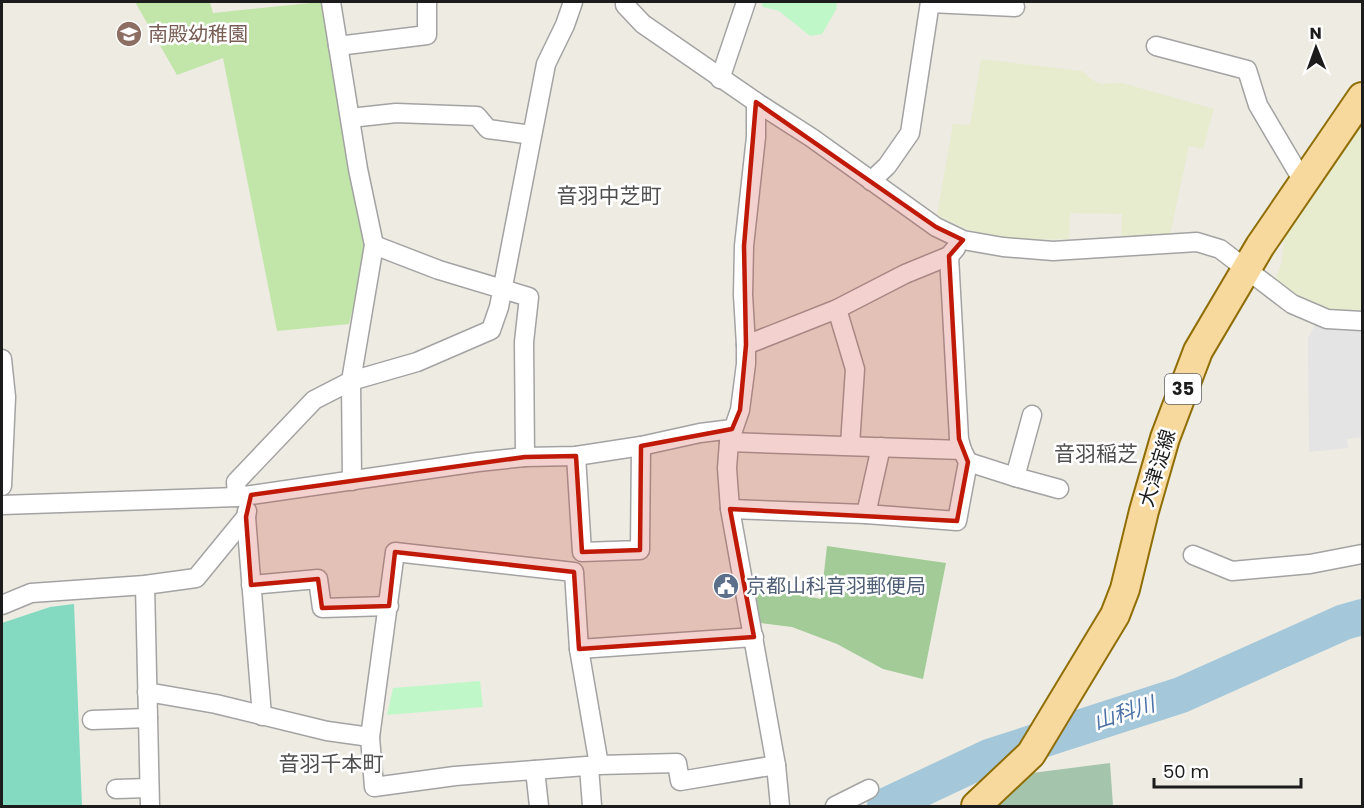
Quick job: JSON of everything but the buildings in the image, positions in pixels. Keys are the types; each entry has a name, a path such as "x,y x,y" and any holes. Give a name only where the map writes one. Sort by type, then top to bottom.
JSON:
{"main road":[{"name":"大津淀線","path":"976,807 1031,754 1115,615 1125,589 1165,438 1198,351 1246,270 1362,97"}],"street":[{"path":"331,2 358,169 374,245 351,381 352,481"},
{"path":"338,46 427,35 427,2"},
{"path":"262,716 244,496 236,482 314,400 351,381 417,362 491,330 499,306 546,64 565,25 573,2"},
{"path":"720,79 746,2"},
{"path":"871,181 887,166 910,133 930,2 1016,7"},
{"path":"622,3 643,24 720,79 812,138 936,227 963,240 1003,247 1053,251 1197,242 1220,249 1292,304 1327,319 1362,321"},
{"path":"1156,46 1247,70 1258,105 1304,183"},
{"path":"756,102 756,137 744,246 743,295 746,345 740,410 730,436 726,468 730,509 776,765 780,807"},
{"path":"351,118 396,112 477,116 488,129 532,135"},
{"path":"746,345 837,309 905,274 948,256 963,240"},
{"path":"374,245 439,270 529,297 524,342 525,457"},
{"path":"730,509 866,514 957,521 965,456 959,439 948,256"},
{"path":"837,309 855,369 850,445"},
{"path":"2,359 6,397 2,486"},
{"path":"1014,477 1032,415"},
{"path":"2,505 244,496 525,457 576,456 641,446 700,433 965,456 1014,477 1059,489"},
{"path":"576,456 582,552 640,550 641,446"},
{"path":"866,514 881,447"},
{"path":"2,605 31,592 145,585 196,578 246,517"},
{"path":"592,807 594,766 579,649 574,572 395,552 370,737 374,787 455,776 594,766 676,763 680,781 776,765"},
{"path":"1193,555 1232,571 1310,564 1362,554"},
{"path":"251,585 318,579 322,608 389,606"},
{"path":"116,789 149,797 145,585"},
{"path":"579,649 754,637"},
{"path":"147,693 216,704 327,731 370,737"},
{"path":"93,720 148,718"},
{"path":"535,770 539,807"},
{"path":"836,807 869,789"}],"highlighted area":[{"path":"756,102 936,227 963,240 949,256 959,439 968,462 957,521 730,509 754,637 579,649 574,572 395,552 389,606 322,608 318,579 251,585 246,517 251,495 525,457 576,456 582,552 640,550 641,446 732,429 740,410 746,345 744,246"}],"green space":[{"path":"135,2 210,2 213,13 321,2 369,244 349,324 277,331 223,58 177,75"},
{"path":"761,2 837,2 836,10 822,34 810,36 779,11 763,7"},
{"path":"981,59 1082,71 1100,84 1122,83 1214,109 1203,149 1189,146 1170,235 1121,238 1122,214 1070,213 1069,239 1025,240 991,236 966,229 937,215 953,124 970,125"},
{"path":"1362,114 1362,315 1328,314 1274,282 1282,262 1285,226"},
{"path":"827,546 946,563 923,679 883,669 837,644 792,627 760,623 755,586 821,599"},
{"path":"74,604 82,806 2,806 2,623 50,607"},
{"path":"480,681 483,707 387,715 393,688"},
{"path":"1110,763 1113,806 998,806 1032,773"}],"shaded area":[{"path":"1316,324 1362,328 1362,437 1347,439 1348,448 1309,452 1308,338"}],"waterway":[{"name":"山科川","path":"885,806 989,757 1181,695 1344,622 1362,617"}],"place":[{"name":"南殿幼稚園","path":"129,34"},
{"name":"京都山科音羽郵便局","path":"726,586"}],"district":[{"name":"音羽中芝町","path":"609,196"},
{"name":"音羽稲芝","path":"1096,454"},
{"name":"音羽千本町","path":"331,764"}]}
